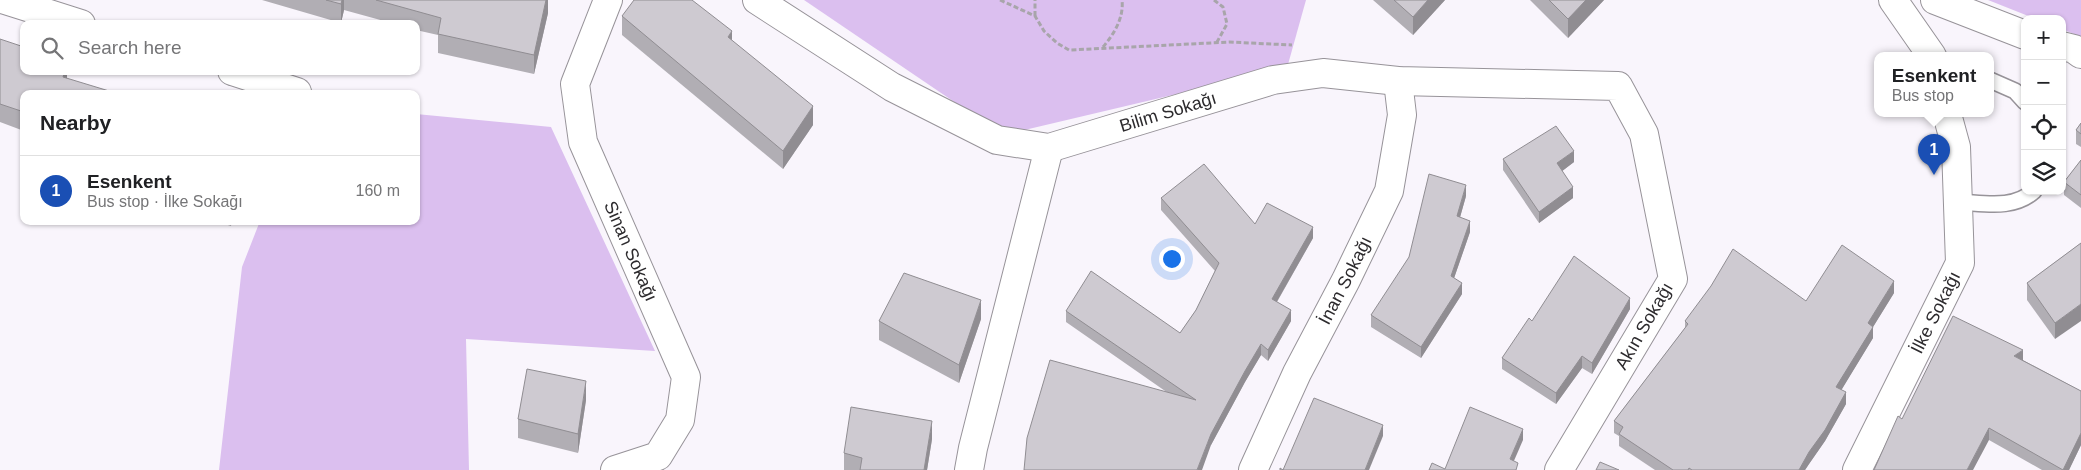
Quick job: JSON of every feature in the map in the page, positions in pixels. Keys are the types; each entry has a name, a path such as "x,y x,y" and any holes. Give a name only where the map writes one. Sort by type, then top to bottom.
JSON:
{"street":[{"path":"5,0 68,20"},
{"name":"Sinan Sokağı","path":"608,0 575,84 583,142 686,377 680,420 658,456 615,470"},
{"name":"Bilim Sokağı","path":"757,0 892,87 996,140 1049,148 1273,80 1323,74 1398,81 1618,86"},
{"path":"1893,0 1932,52"},
{"path":"1935,0 2021,33"},
{"path":"2066,47 2074,49 2081,54"},
{"path":"245,75 292,90"},
{"name":"İnan Sokağı","path":"1253,470 1297,373 1346,280 1388,191 1402,115 1398,81"},
{"name":"Akın Sokağı","path":"1559,470 1673,279 1644,134 1618,86"},
{"name":"İlke Sokağı","path":"1857,470 1960,263 1956,147 1948,117"},
{"path":"969,470 1049,148"}],"lane":[{"path":"1994,82 2016,91 2021,97"},
{"path":"1958,202 2014,203 2029,195"}],"path":[{"path":"1000,0 1035,16"},
{"path":"1035,0 1035,16 1044,31 1056,43 1069,50 1217,42 1295,45 1323,74"},
{"path":"1103,47 1114,34 1120,20 1122,0"},
{"path":"1214,0 1223,7 1227,24 1217,42"}],"shaded area":[{"path":"804,0 1306,0 1287,68 1003,135"},
{"path":"1988,0 2081,0 2081,37 2066,31 2066,15 2026,15"},
{"path":"420,114 551,127 655,351 466,339 469,470 219,470 242,267 258,225 420,225"}],"building":[{"path":"326,0 342,0 341,4"},
{"path":"376,0 546,0 534,55 438,34 441,18"},
{"path":"634,0 692,0 732,31 728,37 813,106 783,151 622,16"},
{"path":"1394,0 1428,0 1413,17"},
{"path":"1549,0 1586,0 1568,19"},
{"path":"0,39 20,46 20,75 64,75 63,77 106,90 20,90 20,111 0,104"},
{"path":"2081,123 2081,134 2076,130"},
{"path":"1556,126 1574,151 1557,163 1573,187 1539,212 1503,159"},
{"path":"2081,160 2081,195 2066,184 2066,179"},
{"path":"1204,164 1255,224 1267,203 1313,227 1272,299 1291,310 1268,350 1261,344 1211,434 1197,470 1024,470 1027,438 1050,360 1196,400 1066,311 1091,271 1180,333 1196,310 1219,263 1161,198"},
{"path":"1429,174 1466,185 1457,216 1470,221 1451,276 1462,283 1421,347 1371,315 1409,257"},
{"path":"2081,243 2081,304 2055,323 2027,283"},
{"path":"1842,245 1894,281 1868,323 1873,327 1836,387 1846,392 1825,430 1799,470 1692,470 1689,468 1688,470 1673,470 1619,434 1623,427 1614,421 1688,324 1685,321 1711,286 1733,249 1806,301"},
{"path":"1574,256 1630,298 1592,363 1582,356 1556,393 1502,358 1529,318 1532,321"},
{"path":"904,273 981,300 959,365 879,321"},
{"path":"1953,316 2023,350 2014,356 2081,391 2081,433 2063,470 1989,428 1967,470 1874,470 1898,416 1902,419"},
{"path":"527,369 586,381 578,434 518,419"},
{"path":"1314,398 1383,425 1365,470 1283,470"},
{"path":"851,407 932,421 924,470 860,470 862,458 844,453"},
{"path":"1470,407 1523,429 1510,459 1518,463 1516,470 1429,470 1432,463 1445,469"},
{"path":"1600,462 1619,470 1596,470"}],"place":[{"name":"Esenkent","path":"1934,175"}]}
